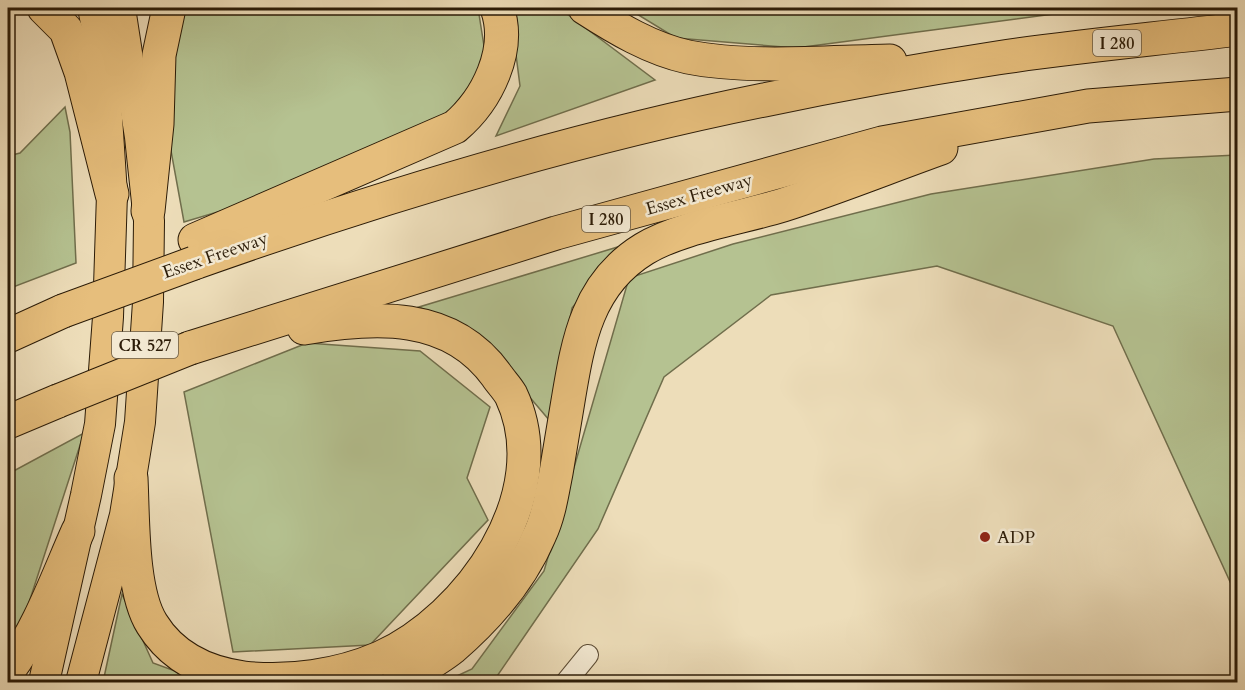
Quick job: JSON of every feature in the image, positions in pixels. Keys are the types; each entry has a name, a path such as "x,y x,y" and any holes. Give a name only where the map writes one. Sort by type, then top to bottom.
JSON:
{"highway":[{"path":"44,8 66,30 81,72 112,194"},
{"path":"148,211 157,124 159,56 169,8"},
{"path":"195,251 455,127 469,115 493,75 498,58 500,37 500,15 497,8"},
{"path":"585,8 642,41 686,57 721,62 997,58"},
{"name":"Essex Freeway","path":"8,336 131,284 195,251 315,220 617,133 764,100 997,58 1238,29"},
{"name":"Essex Freeway","path":"8,422 190,348 556,233 871,146 1088,106 1238,94"},
{"path":"398,682 450,650 485,617 507,591 525,564 541,533 551,496 576,353 584,324 607,283 621,268 644,249 672,236 783,204 1029,117"},
{"path":"8,319 63,311"},
{"path":"131,478 134,550 142,599 151,623 172,649 200,668 231,676 268,681 303,678 343,671 380,658 415,639 443,617 471,586 495,552 511,516 521,483 520,422 510,394 490,367 468,346 446,333 422,325 382,320 324,325 190,348"},
{"path":"8,671 47,602 78,531"}],"main road":[{"name":"CR 527","path":"44,682 100,424 108,317 112,194 103,56 93,8"},
{"name":"CR 527","path":"81,682 125,515 140,422 148,302 148,211 140,137 120,8"}],"street":[{"path":"566,682 588,655"}],"green space":[{"path":"181,8 478,8 487,65 446,115 288,191 184,222 167,129"},
{"path":"510,8 559,8 655,80 496,136 520,86"},
{"path":"627,8 1099,8 796,48 676,38"},
{"path":"65,107 70,132 76,263 8,289 8,156 20,153"},
{"path":"1237,155 1237,597 1113,326 937,266 771,295 664,377 598,529 493,682 444,682 472,669 544,571 629,278 733,244 931,194 1154,159"},
{"path":"621,246 572,308 550,421 476,334 419,307"},
{"path":"307,343 420,351 490,407 467,478 488,520 370,645 233,652 184,392"},
{"path":"84,433 23,621 8,642 8,474"},
{"path":"122,594 153,663 205,682 103,682"}],"place":[{"name":"ADP","path":"985,537"}]}
